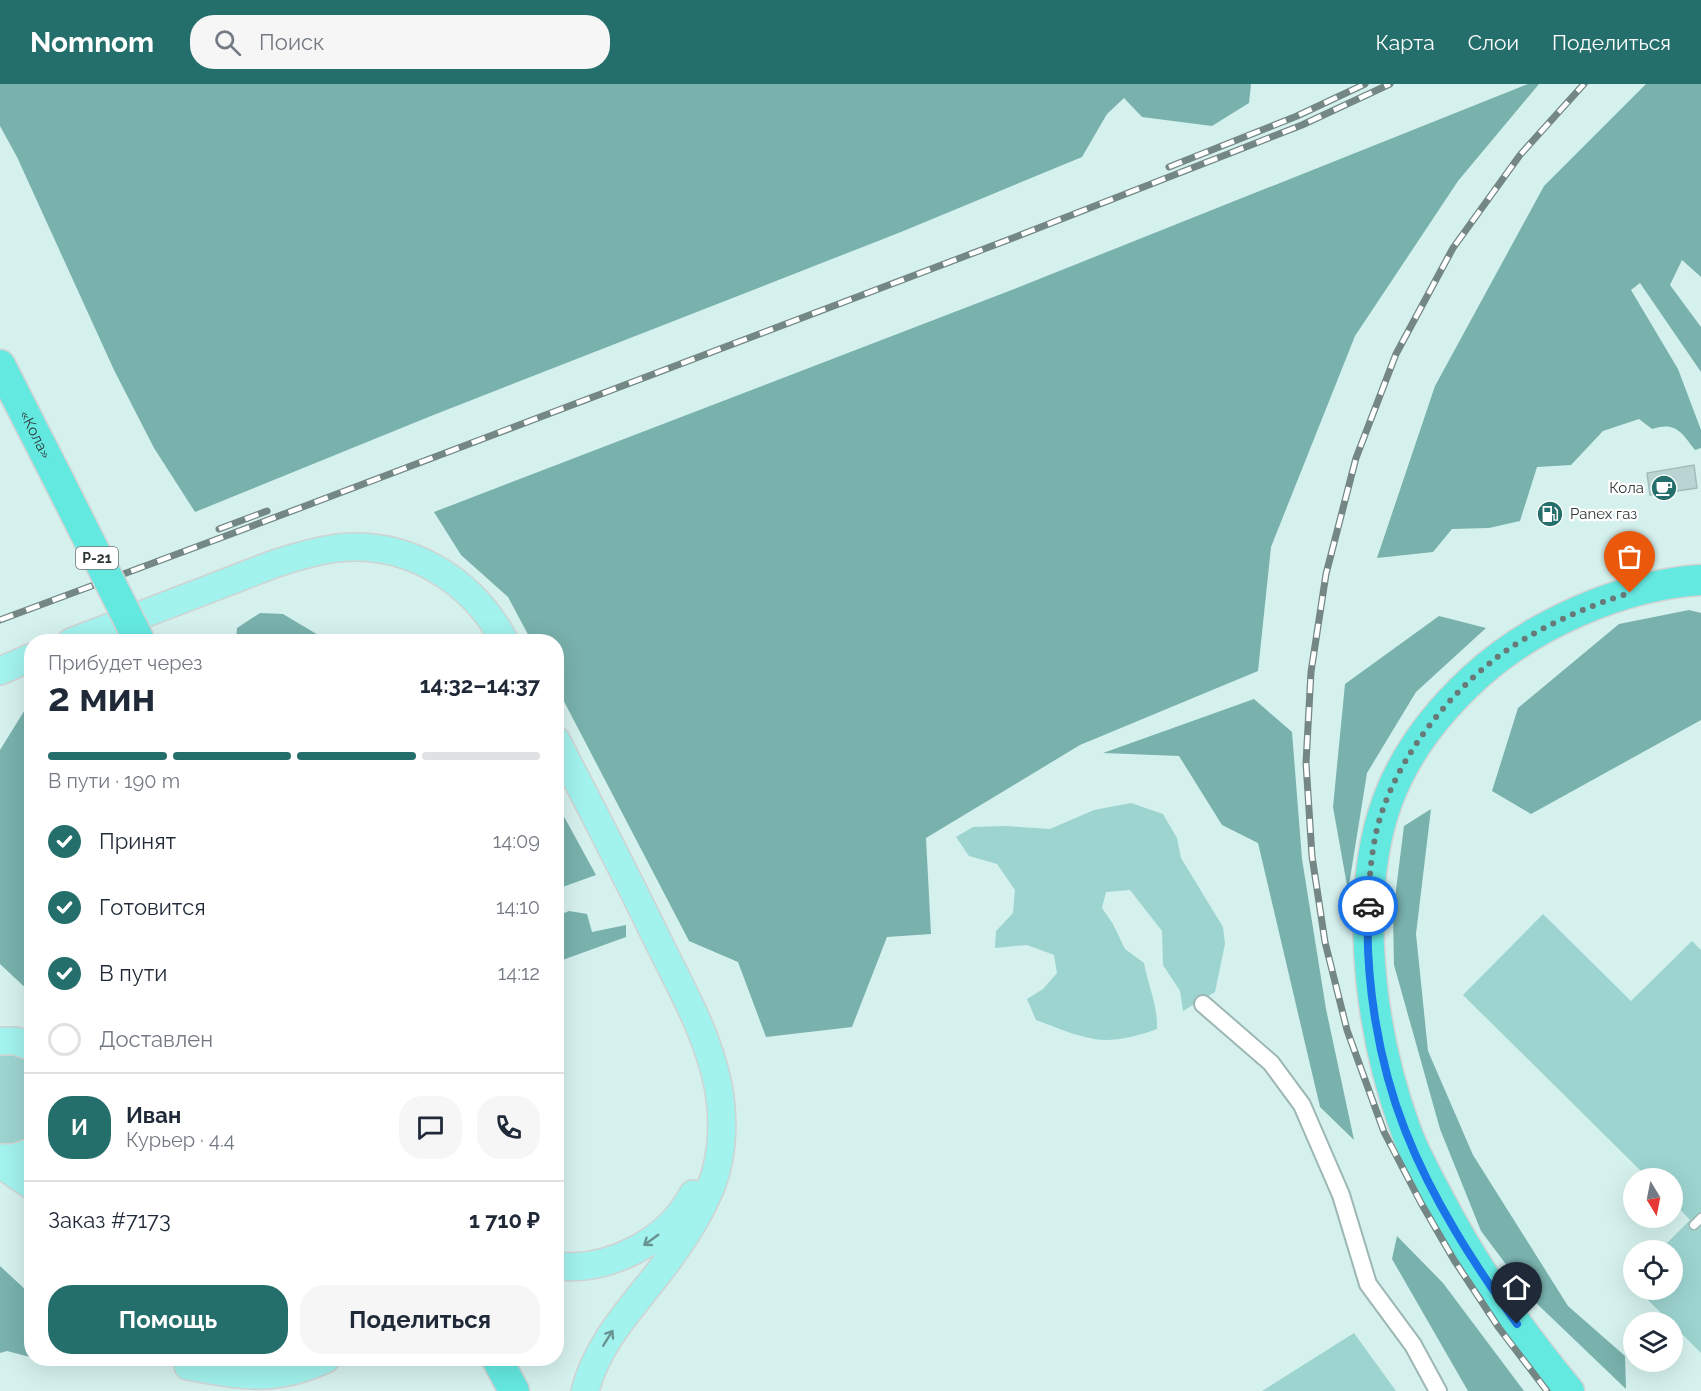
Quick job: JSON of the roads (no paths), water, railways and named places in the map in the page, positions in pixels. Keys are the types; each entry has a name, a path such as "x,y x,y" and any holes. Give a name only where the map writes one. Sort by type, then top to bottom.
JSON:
{"highway":[{"name":"«Кола»","path":"0,365 136,634"},
{"path":"1569,1391 1542,1359 1474,1261 1446,1213 1406,1130 1384,1057 1375,1015 1368,916 1369,875 1376,832 1390,792 1414,746 1454,696 1495,658 1540,631 1613,598 1647,588 1701,580"},
{"path":"501,1366 514,1391"},
{"path":"513,1366 526,1391"}],"main road":[{"path":"92,634 274,564 328,550 367,547 393,551 437,569 473,598 500,634"},
{"path":"0,671 24,660"},
{"path":"564,756 692,1010 717,1083 721,1120 718,1167 705,1202 682,1241 617,1323 600,1351 585,1391"},
{"path":"0,1027 24,1043"},
{"path":"0,1041 16,1041 24,1044"},
{"path":"564,1266 585,1266 610,1261 654,1239 690,1202 710,1158 721,1120"},
{"path":"0,1158 13,1158 24,1155"},
{"path":"0,1164 24,1180"},
{"path":"188,1366 212,1381 252,1391"},
{"path":"198,1366 255,1377 278,1376 311,1366"}],"street":[{"path":"1203,1004 1271,1063 1302,1105 1341,1195 1368,1284 1413,1345 1438,1391"}],"lane":[{"path":"1694,1225 1701,1218"}],"railway":[{"path":"1169,167 1297,116 1365,84"},
{"path":"0,620 1005,241 1302,125 1390,84"},
{"path":"1547,1391 1499,1328 1454,1260 1384,1132 1347,1030 1325,942 1312,856 1306,763 1311,672 1326,574 1356,458 1396,354 1453,248 1520,155 1584,84"},
{"path":"219,529 267,511"}],"place":[{"name":"Кола","path":"1664,488"},
{"name":"Panex газ","path":"1550,514"}]}
